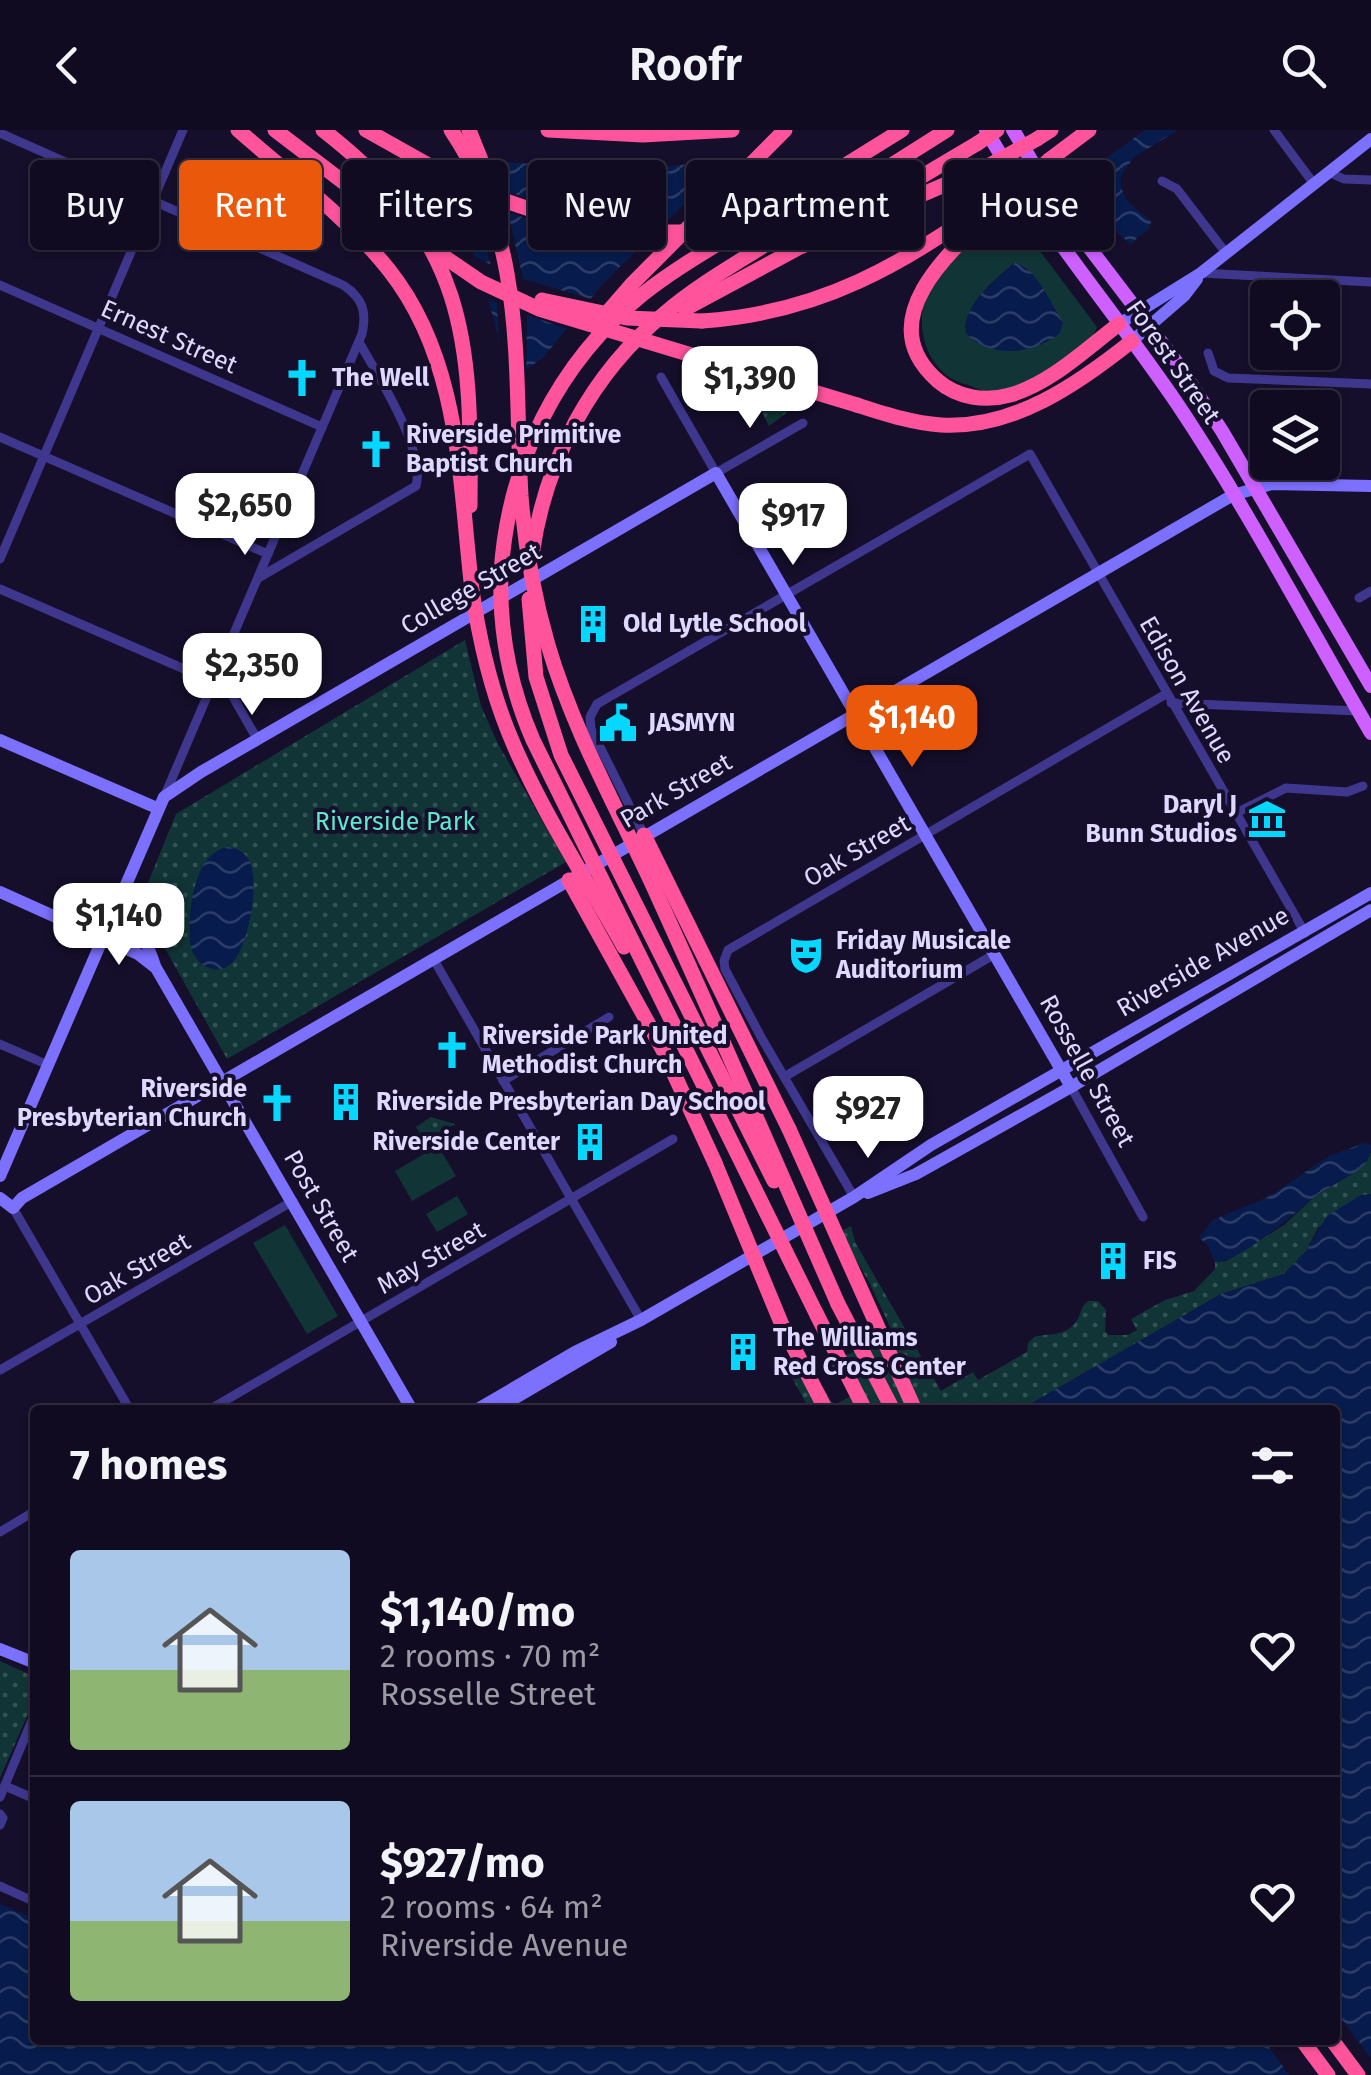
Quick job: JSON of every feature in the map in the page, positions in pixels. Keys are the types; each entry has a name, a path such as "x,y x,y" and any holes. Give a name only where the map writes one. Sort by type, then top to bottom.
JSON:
{"highway":[{"path":"238,130 367,246 399,284 425,327 438,358 450,406 472,590 488,667 516,750 712,1103"},
{"path":"274,130 342,181"},
{"path":"322,130 362,161 397,196 427,240 447,284 468,383 472,590"},
{"path":"366,130 448,176 497,198 576,222 645,232 728,232 800,220 873,198 926,174 997,130"},
{"path":"451,130 488,199 507,263"},
{"path":"469,130 494,192 507,263 514,312 524,528 535,594 552,659 582,736 681,947 838,1304"},
{"path":"548,130 643,136 732,130"},
{"path":"785,130 616,302 593,330 556,393 533,436 514,488 502,573 505,646 527,726 862,1405"},
{"path":"556,393 606,328 655,285 902,130"},
{"path":"890,1405 610,859 555,740 540,693 531,644 529,596 532,555 545,494 564,444 586,403 643,332 689,294 948,130"},
{"path":"1049,160 1089,130"},
{"path":"612,367 674,316 736,279 986,167 1044,135"},
{"path":"436,250 470,271 546,301 627,318 702,320 776,311 854,286 944,236"},
{"path":"435,250 482,282 539,309 857,405 936,424 993,420 1023,411 1132,341"},
{"path":"952,250 920,293 914,335 918,353 931,374 962,394 981,398 1010,395 1037,384 1119,324"},
{"path":"644,835 789,1130 913,1405"},
{"path":"569,880 663,1050 788,1336 823,1405"},
{"path":"1306,2045 1328,2075"},
{"path":"1336,2045 1358,2075"}],"main road":[{"name":"Forest Street","path":"986,130 1040,218 1186,417 1371,733"},
{"name":"Forest Street","path":"1012,130 1062,214 1191,383 1371,686"},
{"path":"1119,324 1201,273 1371,139"},
{"path":"1132,341 1184,296 1201,273"},
{"name":"Rosselle Street","path":"716,473 1071,1088"},
{"name":"College Street","path":"160,802 257,740 716,473"},
{"name":"Park Street","path":"18,1203 644,835 1234,495 1256,487 1298,483 1371,486"},
{"path":"0,740 160,802 0,1176"},
{"path":"122,890 156,968"},
{"name":"Post Street","path":"0,892 103,936 156,968 409,1405"},
{"name":"Riverside Avenue","path":"485,1405 575,1352 642,1320 854,1196 925,1149 1371,893"},
{"name":"Riverside Avenue","path":"854,1196 907,1178 1071,1088 1371,910"},
{"path":"1178,1022 1191,996"},
{"path":"0,1195 18,1203"},
{"name":"Riverside Avenue","path":"503,1405 626,1334 642,1320"},
{"path":"0,1649 30,1661"}],"street":[{"path":"159,186 184,130"},
{"path":"1274,130 1314,184"},
{"path":"0,133 62,160"},
{"path":"1328,172 1344,179 1371,180"},
{"path":"1162,180 1177,189 1226,253"},
{"path":"159,203 344,286 360,300 365,320 359,342 160,802"},
{"path":"0,559 132,250"},
{"path":"1201,273 1371,282"},
{"name":"Ernest Street","path":"0,285 322,426"},
{"path":"257,578 416,486 418,473 403,422 359,342"},
{"path":"1208,353 1214,370 1228,378 1371,384"},
{"name":"Rosselle Street","path":"661,377 716,473"},
{"name":"College Street","path":"716,473 803,423"},
{"path":"0,437 268,554"},
{"name":"Edison Avenue","path":"786,594 1030,454 1311,944"},
{"path":"0,588 214,681 232,695 257,740"},
{"path":"1359,598 1371,591"},
{"path":"644,835 591,729 591,713 599,702 786,594"},
{"path":"1168,698 1358,711"},
{"name":"Oak Street","path":"784,1077 726,969 725,954 734,945 1168,698"},
{"path":"1236,813 1282,789 1344,792 1363,786"},
{"path":"854,1196 784,1077 995,954"},
{"path":"434,960 642,1320"},
{"path":"503,1081 609,1016"},
{"path":"0,1044 48,1065"},
{"name":"Rosselle Street","path":"1071,1088 1143,1217"},
{"name":"May Street","path":"218,1405 673,1139"},
{"name":"Oak Street","path":"0,1370 293,1202"},
{"path":"18,1203 80,1325 127,1405"},
{"path":"0,1532 30,1514"},
{"path":"0,1797 30,1725"},
{"path":"5,1786 30,1797"},
{"path":"0,1814 0,1825"},
{"path":"0,1886 30,1900"}],"green space":[{"path":"965,250 1039,250 1097,327 1093,337 1046,371 1006,391 990,393 953,379 930,355 922,322 925,299","holes":["1014,263 1019,351 994,349 965,327 967,317 977,299"]},
{"path":"748,384 795,398 793,408 769,426"},
{"name":"Riverside Park","path":"465,640 481,706 498,744 566,862 227,1059 141,900 176,814"},
{"path":"431,1117 455,1124 425,1143 416,1127"},
{"path":"438,1146 456,1176 412,1201 395,1171"},
{"path":"1371,1152 1371,1194 1361,1196 1318,1228 1306,1251 1284,1274 1221,1294 1029,1405 834,1405 857,1393 839,1367 828,1364 893,1333 840,1232 851,1226 855,1242 941,1391 973,1372 978,1380 1027,1352 1034,1337 1066,1331 1088,1301 1098,1301 1106,1310 1108,1335 1128,1335 1137,1330 1131,1319 1165,1300 1194,1291 1215,1269 1215,1262 1226,1261 1284,1225 1313,1198 1362,1166"},
{"path":"457,1196 468,1214 437,1232 426,1214"},
{"path":"285,1225 338,1316 307,1334 253,1243"},
{"path":"811,1369 834,1405 807,1405 792,1378"},
{"path":"0,1661 30,1675 30,1709 0,1778"}],"water":[{"path":"1145,130 1178,130 1134,157 1121,175 1125,197 1151,221 1150,228 1130,244 1114,229 1114,160 1104,160"},
{"path":"508,162 528,164 528,250 637,250 605,281 543,358 525,370 501,349 472,250 508,250"},
{"path":"686,164 686,202 666,222 666,166"},
{"path":"1015,263 1030,271 1042,287 1063,322 1060,333 1026,349 987,347 966,333 969,312"},
{"path":"227,847 243,853 251,866 252,910 244,941 233,962 212,969 199,962 191,949 192,900 207,861"},
{"path":"1365,1143 1371,1148 1363,1166 1317,1195 1252,1246 1215,1262 1207,1244 1199,1238 1213,1220 1268,1197 1329,1156"},
{"path":"1371,1194 1371,2075 0,2075 0,1904 30,1917 30,2045 1340,2045 1340,1405 1029,1405 1221,1294 1284,1274 1306,1251 1327,1216 1361,1195"}],"pier":[{"path":"508,192 528,198 528,218 508,213"},
{"path":"508,213 523,279 598,301 571,330 527,315 526,375 512,373 500,361 497,303 483,296 468,253 491,265 486,250 508,250"},
{"path":"1340,2017 1371,2059 1371,2075 1289,2075 1268,2045 1340,2045"}],"place":[{"name":"The Well","path":"302,378"},
{"name":"Riverside Primitive Baptist Church","path":"376,449"},
{"name":"Old Lytle School","path":"593,624"},
{"name":"JASMYN","path":"618,723"},
{"name":"Daryl J Bunn Studios","path":"1267,819"},
{"name":"Friday Musicale Auditorium","path":"806,955"},
{"name":"Riverside Park United Methodist Church","path":"452,1050"},
{"name":"Riverside Presbyterian Day School","path":"346,1102"},
{"name":"Riverside Presbyterian Church","path":"277,1103"},
{"name":"Riverside Center","path":"590,1142"},
{"name":"FIS","path":"1113,1261"},
{"name":"The Williams Red Cross Center","path":"743,1352"}]}
